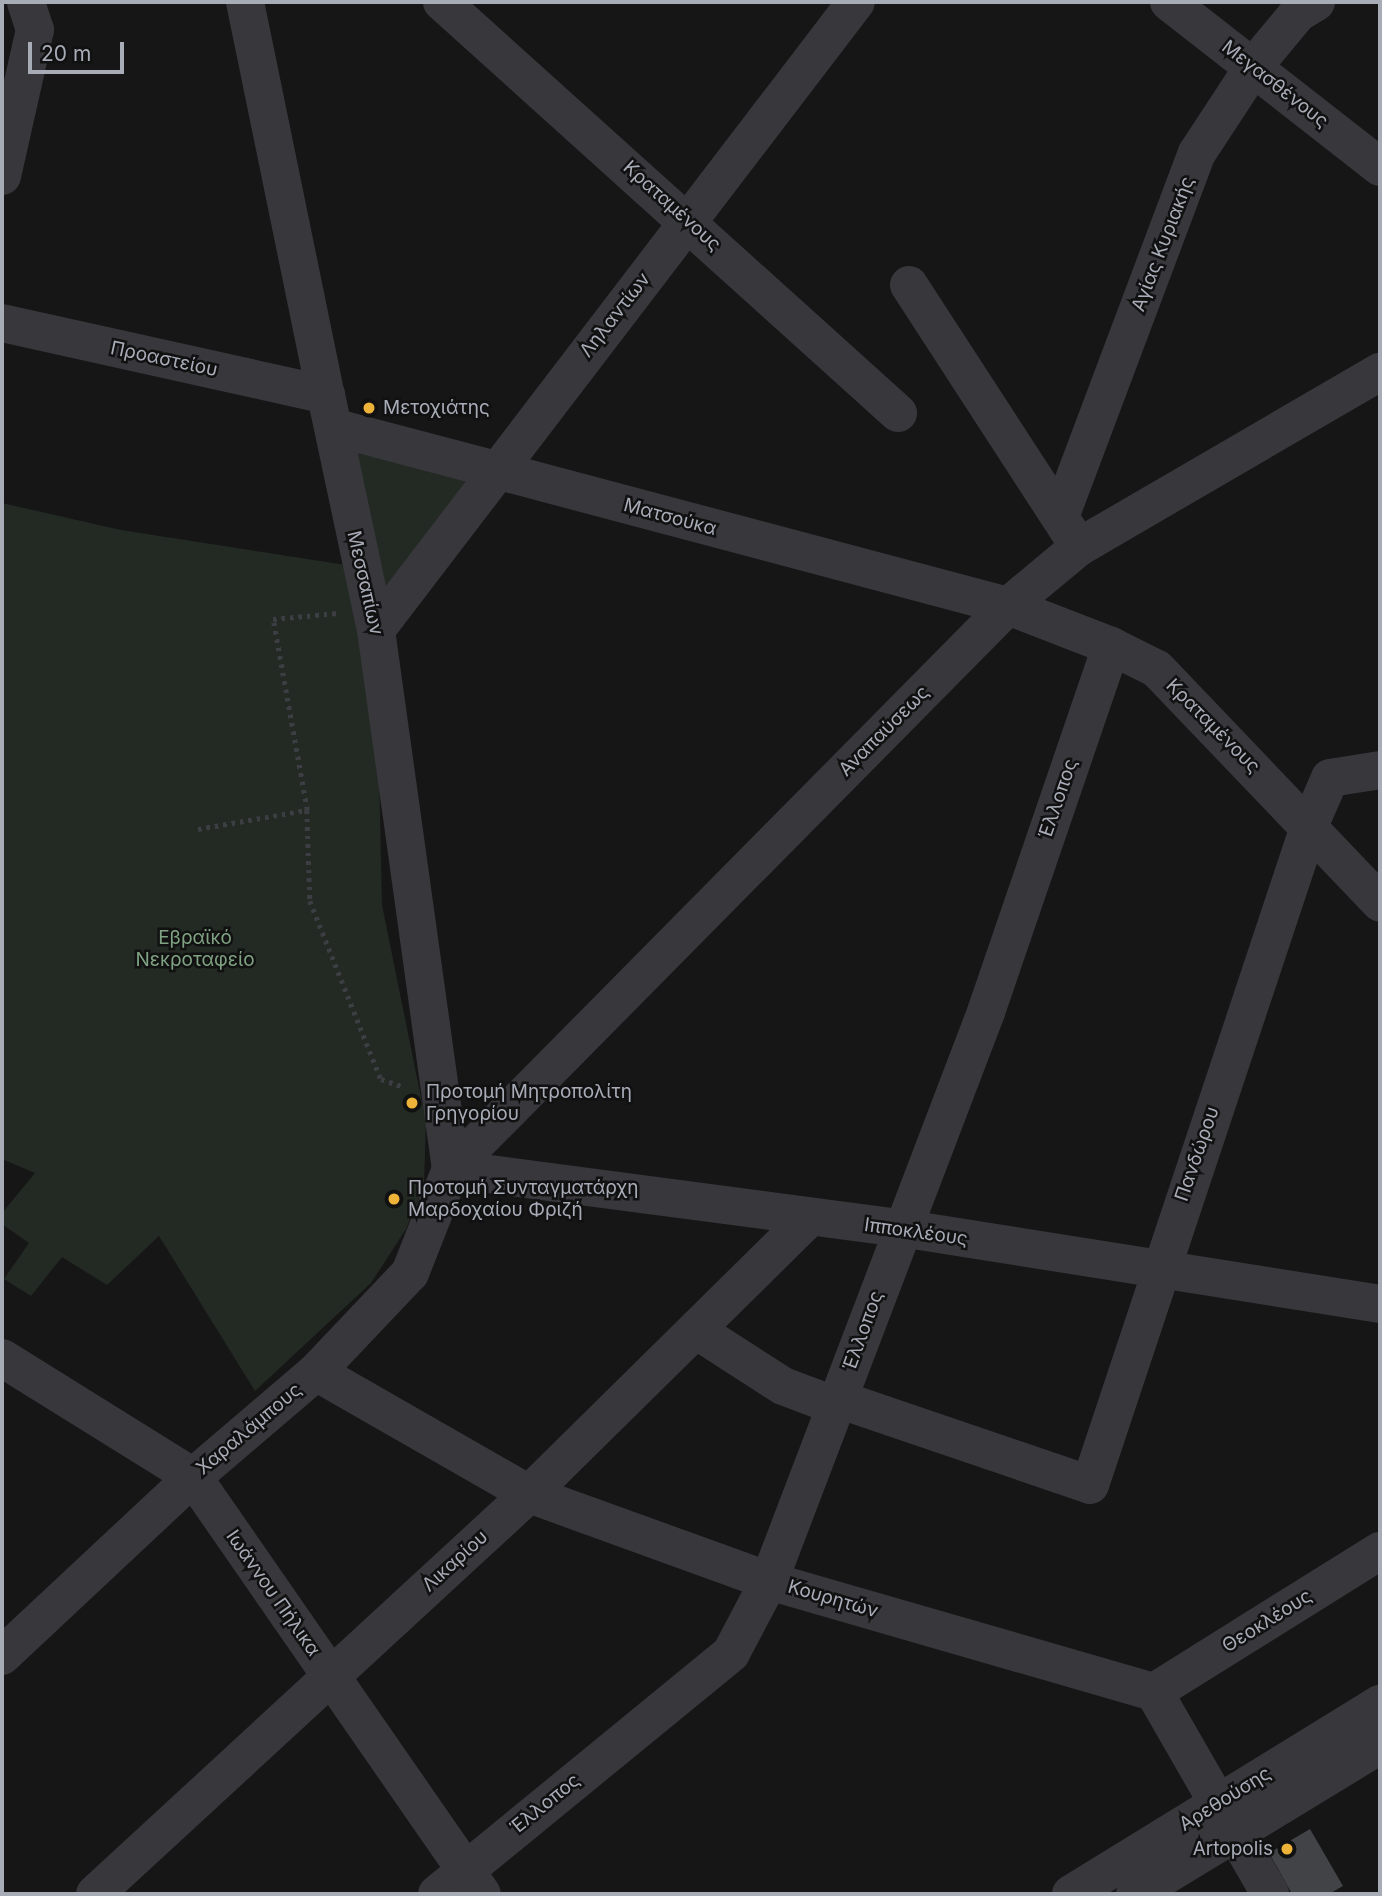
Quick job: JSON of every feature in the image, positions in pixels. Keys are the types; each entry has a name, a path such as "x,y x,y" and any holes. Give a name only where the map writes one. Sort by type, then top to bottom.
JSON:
{"street":[{"path":"2,176 35,30 26,2"},
{"name":"Μεσσαπίων","path":"244,2 374,620 451,1169"},
{"name":"Κραταμένους","path":"442,2 688,220 898,413"},
{"name":"Ληλαντίων","path":"374,620 496,470 856,2"},
{"name":"Μεγασθένους","path":"1169,2 1380,167"},
{"name":"Αγίας Κυριακής","path":"1070,532 1197,153 1254,66 1298,13 1316,2"},
{"path":"909,285 1070,532"},
{"name":"Προαστείου","path":"2,323 330,411"},
{"name":"Αναπαύσεως","path":"451,1169 1008,606 1070,532 1380,372"},
{"name":"Ματσούκα","path":"330,411 496,470 1008,606"},
{"name":"Κραταμένους","path":"1008,606 1111,646 1157,669 1310,824 1380,902"},
{"name":"Έλλοπος","path":"461,1886 731,1653 769,1581 901,1228 986,1012 1111,646"},
{"name":"Πανδώρου","path":"837,1403 1090,1485 1156,1271 1310,824 1330,778 1380,770"},
{"name":"Ιπποκλέους","path":"451,1169 808,1219 901,1228 1156,1271 1380,1304"},
{"name":"Χαραλάμπους","path":"2,1656 193,1477 316,1372 410,1273 451,1169"},
{"name":"Λικαρίου","path":"94,1894 529,1494 808,1219"},
{"path":"696,1329 783,1386 837,1403"},
{"name":"Ιωάννου Πήλικα","path":"2,1358 193,1477 330,1676 461,1886"},
{"name":"Κουρητών","path":"316,1372 529,1494 769,1581 1154,1692"},
{"name":"Θεοκλέους","path":"1154,1692 1380,1551"},
{"path":"1154,1692 1270,1894"},
{"name":"Αρεθούσης","path":"1135,1894 1226,1819 1380,1703"},
{"name":"Αρεθούσης","path":"1071,1894 1380,1745"}],"path":[{"path":"374,620 273,619 307,810 310,901 381,1079 440,1096"},
{"path":"198,829 307,810"}],"green space":[{"name":"Εβραϊκό Νεκροταφείο","path":"333,427 496,470 376,630 382,905 426,1122 424,1184 406,1229 371,1283 255,1391 159,1236 107,1285 62,1257 31,1296 4,1279 29,1243 2,1224 2,1213 35,1173 2,1159 2,503 121,530 359,567"}],"building":[{"path":"1310,1829 1343,1886 1329,1894 1292,1894 1269,1853"}],"place":[{"name":"Μετοχιάτης","path":"369,408"},
{"name":"Προτομή Μητροπολίτη Γρηγορίου","path":"412,1103"},
{"name":"Προτομή Συνταγματάρχη Μαρδοχαίου Φριζή","path":"394,1199"},
{"name":"Artopolis","path":"1287,1849"}]}
